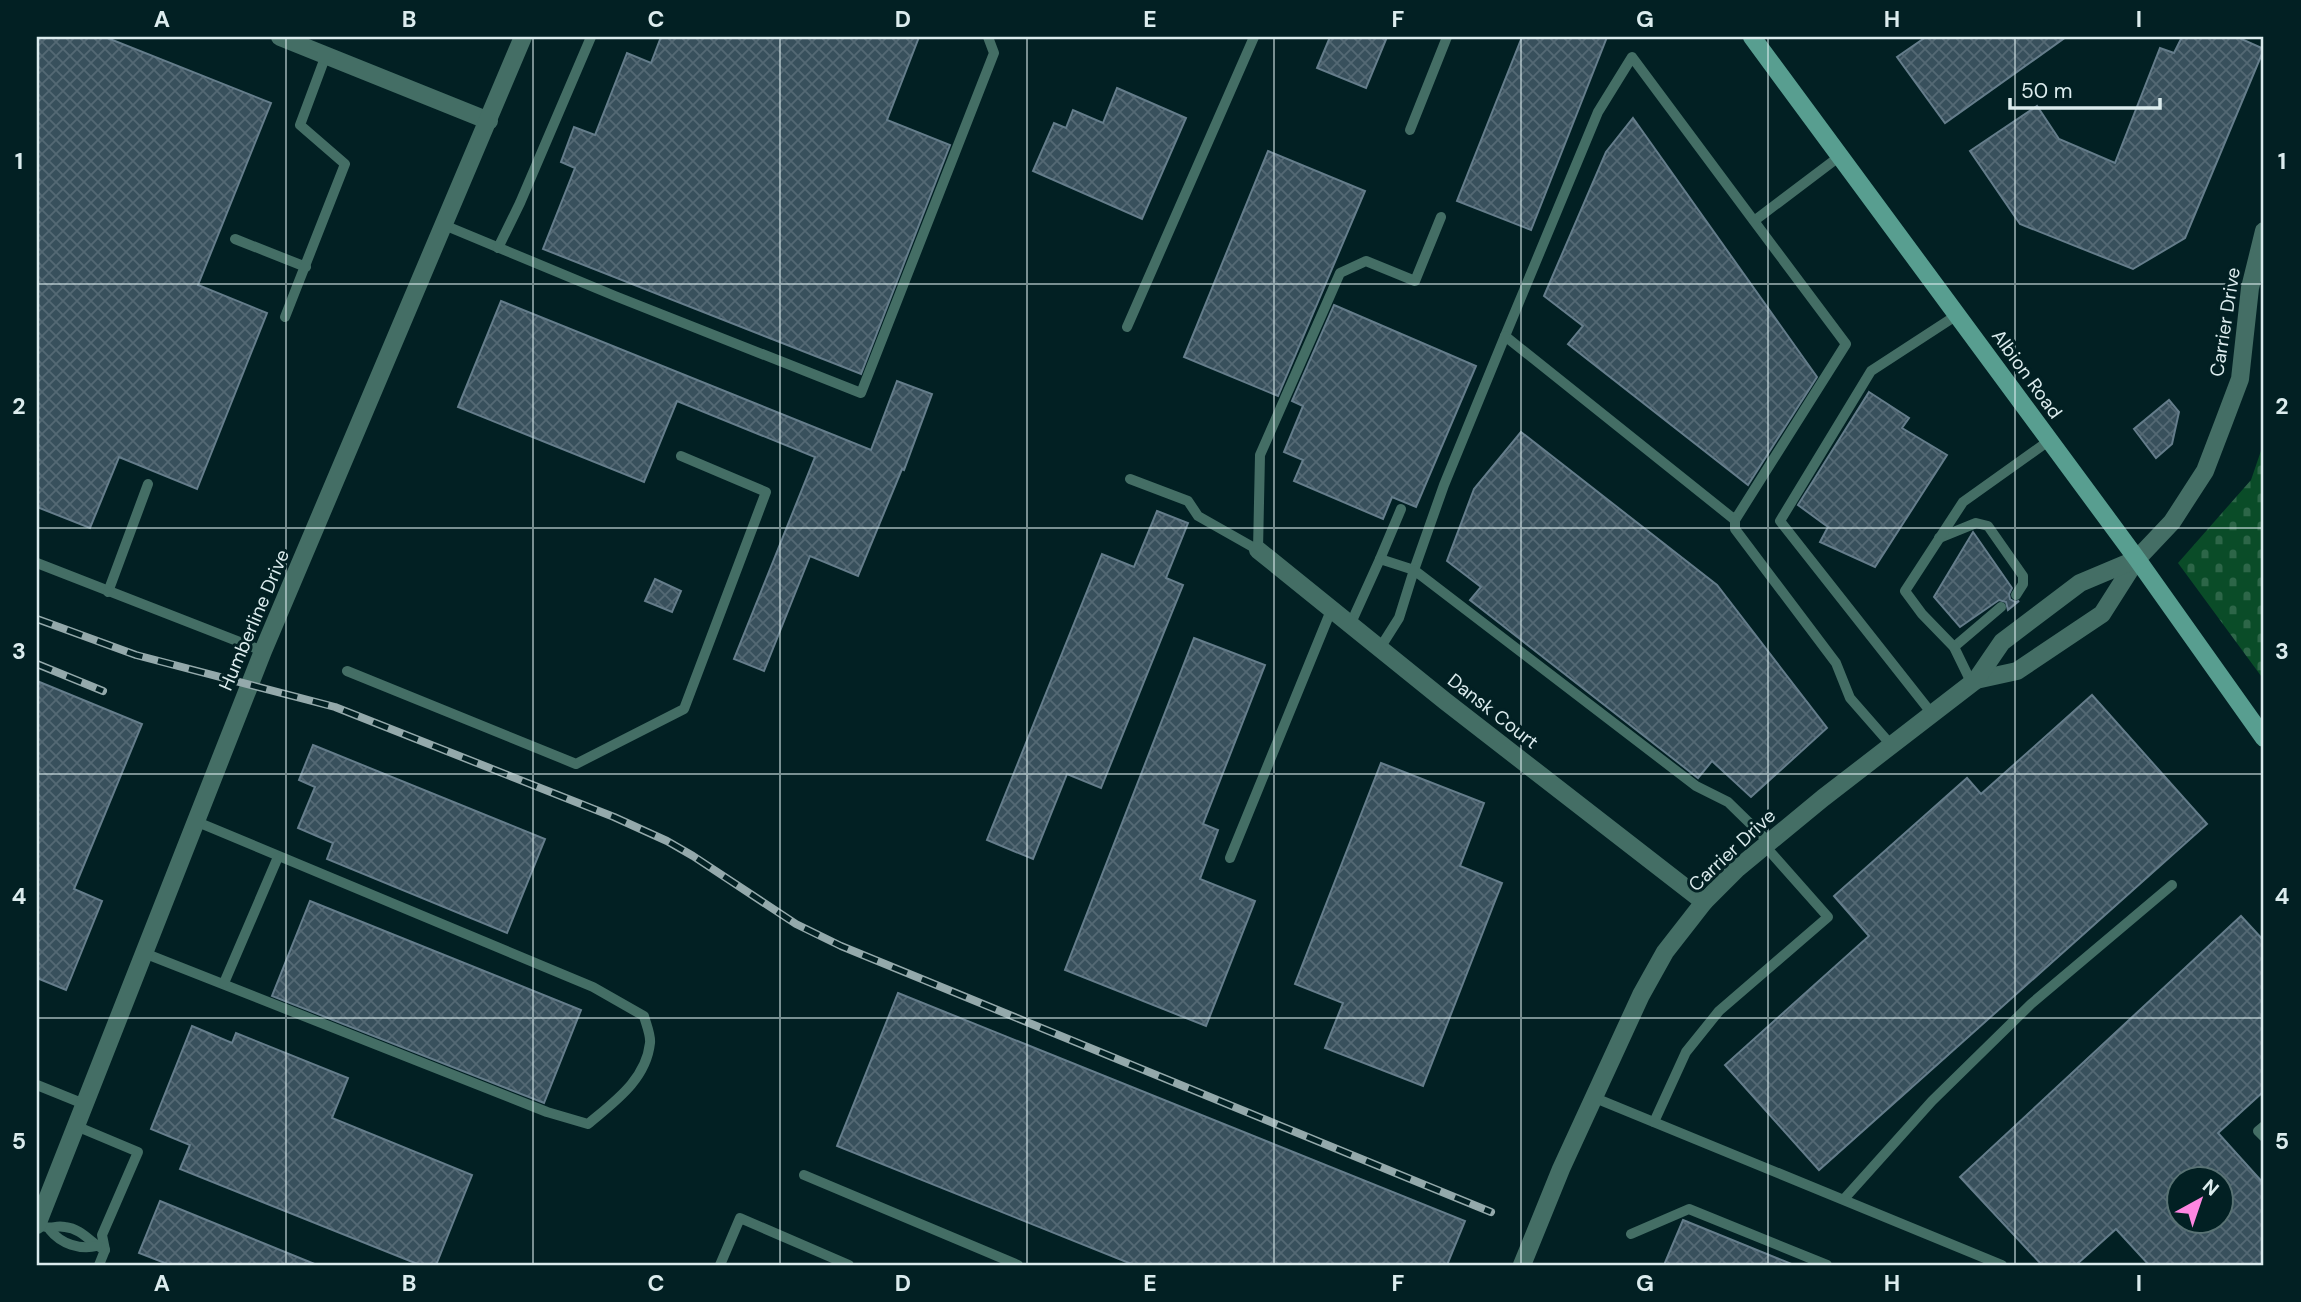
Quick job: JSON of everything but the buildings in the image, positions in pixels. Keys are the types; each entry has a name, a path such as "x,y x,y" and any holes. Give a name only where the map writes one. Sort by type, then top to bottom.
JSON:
{"main road":[{"name":"Albion Road","path":"1752,37 2137,559 2264,738"}],"street":[{"path":"280,37 489,121"},
{"name":"Humberline Drive","path":"41,1226 84,1104 262,651 523,37"},
{"name":"Carrier Drive","path":"1974,682 2017,671 2102,614 2137,559 2172,522 2205,471 2240,379 2260,242 2264,231"},
{"name":"Dansk Court","path":"1258,550 1455,709 1704,902"},
{"name":"Carrier Drive","path":"1521,1265 1640,995 1665,952 1704,902 1738,868 1823,798 1974,682 2002,642 2080,583 2137,559"}],"lane":[{"path":"498,247 520,203 589,37"},
{"path":"444,225 861,393 994,52 988,37"},
{"path":"1127,327 1254,37"},
{"path":"1410,130 1447,37"},
{"path":"285,317 345,164 300,125 326,55"},
{"path":"1380,648 1399,618 1413,570 1444,485 1598,112 1632,57 1846,344 1735,520 1735,529 1836,663 1850,698 1892,746"},
{"path":"1754,222 1840,156"},
{"path":"1130,479 1188,501 1198,516 1258,550 1261,455 1340,273 1366,261 1415,281 1441,217"},
{"path":"235,239 306,268"},
{"path":"1933,715 1780,521 1871,371 1957,315"},
{"path":"1505,336 1735,520"},
{"path":"1974,682 1954,647 1922,614 1905,591 1963,502 2050,440"},
{"path":"347,671 576,764 684,709 766,492 681,456"},
{"path":"108,592 148,484"},
{"path":"1351,623 1401,509"},
{"path":"1938,538 1976,523 1988,526 2023,576 2023,584 2016,595"},
{"path":"1380,559 1413,570 1696,786 1728,802 1828,917 1719,1012 1686,1052 1654,1122"},
{"path":"37,563 262,651"},
{"path":"1954,647 2001,607"},
{"path":"1230,858 1332,608"},
{"path":"144,953 547,1112 588,1124 631,1088 643,1065 650,1041 644,1016 593,988 195,821"},
{"path":"224,983 278,857"},
{"path":"1844,1199 1932,1101 2031,1004 2172,885"},
{"path":"37,1085 84,1104"},
{"path":"1593,1097 2002,1265"},
{"path":"76,1126 138,1152 102,1235 99,1265"},
{"path":"2264,1126 2259,1131 2264,1137"},
{"path":"804,1175 1018,1265"},
{"path":"1631,1234 1689,1209 1827,1265"},
{"path":"720,1265 740,1218 849,1265"},
{"path":"41,1226 65,1227 90,1237 101,1248"}],"green space":[{"path":"2264,442 2264,680 2178,563 2251,480"}],"railway":[{"path":"37,619 136,655 335,707 614,817 667,841 796,924 841,946 1491,1212"},
{"path":"37,664 103,691"}]}
